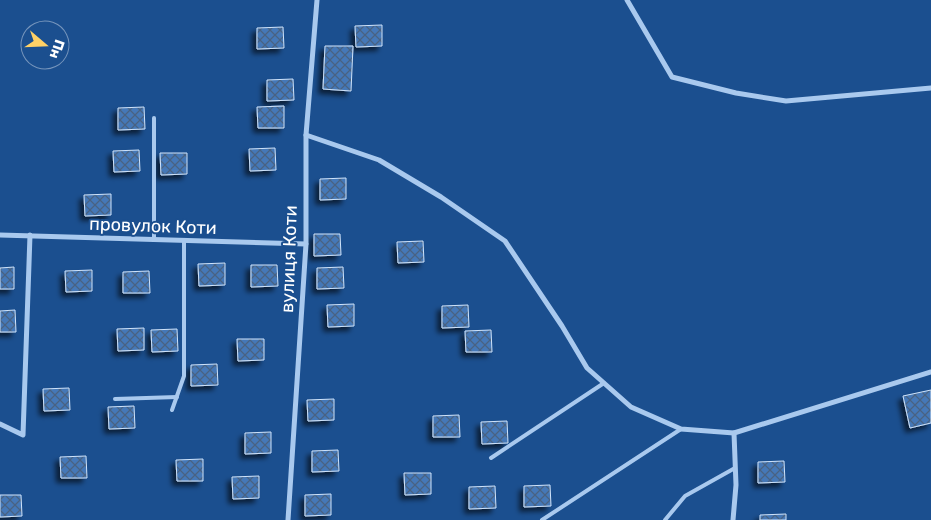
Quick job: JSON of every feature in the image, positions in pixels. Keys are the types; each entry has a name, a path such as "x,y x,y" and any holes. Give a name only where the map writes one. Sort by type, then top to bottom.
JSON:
{"street":[{"name":"вулиця Коти","path":"288,520 306,244 306,135 317,0"},
{"path":"626,0 672,77 736,93 786,101 931,88"},
{"path":"306,135 378,160 441,197 505,240 562,326 587,368 631,407 681,429 734,433 931,372"},
{"name":"провулок Коти","path":"0,235 306,244"},
{"path":"0,424 23,435 30,235"},
{"path":"733,520 734,433"}],"lane":[{"path":"154,118 154,240"},
{"path":"172,410 184,376 184,241"},
{"path":"491,458 604,383"},
{"path":"115,399 177,397"},
{"path":"542,520 681,429"},
{"path":"665,520 685,496 735,468"}],"building":[{"path":"382,25 382,46 356,47 355,26"},
{"path":"283,27 284,48 257,49 257,28"},
{"path":"325,46 353,46 351,91 323,89"},
{"path":"293,79 294,100 267,101 267,80"},
{"path":"284,106 284,128 258,128 257,107"},
{"path":"144,107 145,129 118,130 118,108"},
{"path":"275,148 276,170 250,171 249,149"},
{"path":"139,150 140,171 114,172 113,151"},
{"path":"160,153 187,153 187,174 161,175"},
{"path":"346,178 346,199 320,200 320,179"},
{"path":"111,194 111,215 85,216 84,195"},
{"path":"314,234 340,234 341,255 314,256"},
{"path":"423,241 424,262 398,263 397,242"},
{"path":"225,263 225,285 199,286 198,264"},
{"path":"251,265 277,265 278,286 251,287"},
{"path":"14,267 14,289 0,289 0,268"},
{"path":"343,267 344,288 317,289 317,268"},
{"path":"92,270 92,291 66,292 65,271"},
{"path":"149,271 150,293 123,293 123,272"},
{"path":"354,304 354,326 328,327 327,305"},
{"path":"468,305 469,327 442,328 442,306"},
{"path":"15,310 16,332 0,332 0,311"},
{"path":"144,328 144,350 118,351 117,329"},
{"path":"177,329 178,351 152,352 151,330"},
{"path":"491,330 492,352 466,352 465,331"},
{"path":"237,339 264,339 264,360 238,361"},
{"path":"217,364 218,385 191,386 191,365"},
{"path":"69,388 70,410 44,411 43,389"},
{"path":"931,390 931,423 910,428 903,396"},
{"path":"334,399 334,420 308,421 307,400"},
{"path":"134,406 135,428 109,429 108,407"},
{"path":"459,415 460,437 433,437 433,416"},
{"path":"507,421 508,443 482,444 481,422"},
{"path":"271,432 271,453 245,454 245,433"},
{"path":"338,450 339,471 312,472 312,451"},
{"path":"86,456 87,478 61,478 60,457"},
{"path":"203,459 203,481 177,481 176,460"},
{"path":"784,461 785,482 758,483 758,462"},
{"path":"404,473 431,473 431,494 405,495"},
{"path":"259,476 259,498 233,499 232,477"},
{"path":"550,485 551,506 524,507 524,486"},
{"path":"495,486 496,508 469,509 469,487"},
{"path":"331,494 331,515 305,516 305,495"},
{"path":"0,495 21,495 22,516 0,517"},
{"path":"786,514 786,520 760,520 760,515"}]}
